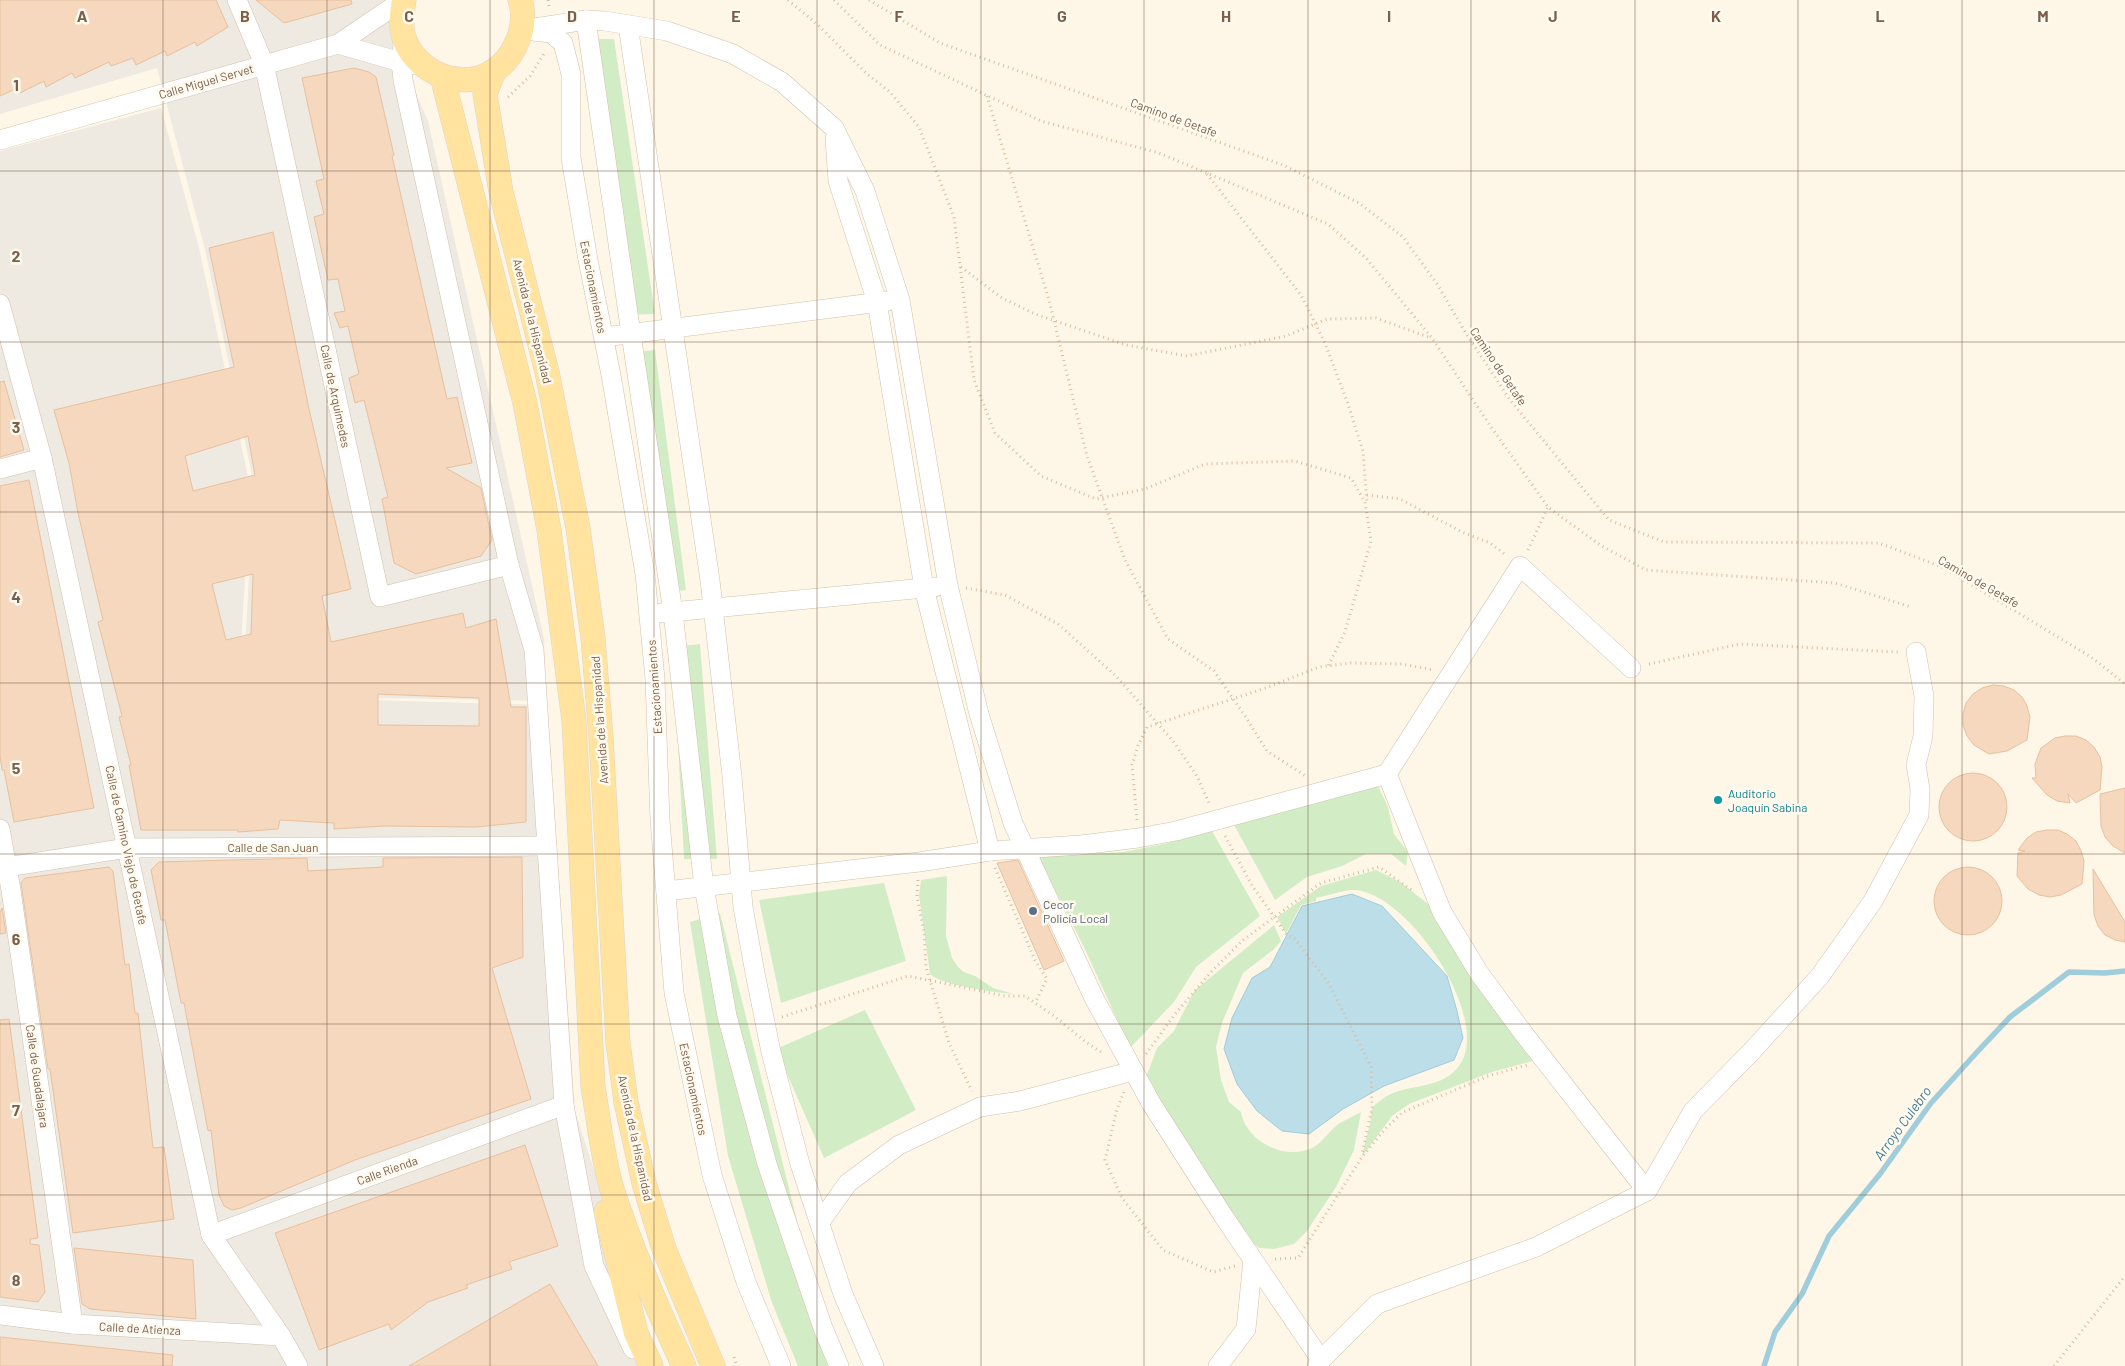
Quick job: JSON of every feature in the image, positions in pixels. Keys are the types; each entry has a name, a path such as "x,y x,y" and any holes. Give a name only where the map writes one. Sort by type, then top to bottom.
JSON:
{"main road":[{"path":"403,0 401,18 404,37 412,55 434,72 460,80 477,78 494,71 513,53 522,30 522,4 520,0"},
{"name":"Avenida de la Hispanidad","path":"494,71 485,94 501,192 547,372 578,528 593,638 601,737 618,1043 626,1102 644,1184 664,1250 713,1366"},
{"name":"Avenida de la Hispanidad","path":"434,72 525,403 549,530 574,721 594,1087 602,1139 612,1187 627,1232 684,1366"},
{"path":"602,1139 593,1158 636,1333 651,1366"}],"street":[{"path":"237,0 264,64"},
{"name":"Calle Miguel Servet","path":"0,140 338,44 403,0"},
{"path":"522,30 586,20 667,31 733,54 782,82 834,128 864,190 900,300 948,585 979,714 1013,822 1094,998 1151,1103 1319,1363 1376,1304 1536,1247 1647,1191 1693,1111 1752,1052 1820,976 1873,901 1919,815 1920,789 1916,765 1924,736 1924,696 1916,652"},
{"path":"586,20 673,612 704,887 726,1016 767,1164 823,1328 839,1366"},
{"path":"628,25 713,608 731,767 745,917 765,1023 800,1164 843,1294 874,1366"},
{"name":"Estacionamientos","path":"522,30 551,33 563,43 571,74 571,158 645,574 655,679 660,820 674,993 712,1175 746,1282 781,1366"},
{"path":"404,37 402,71 509,566 534,650 564,1105 594,1266 641,1366"},
{"path":"338,44 402,71 434,72"},
{"name":"Calle de Arquímedes","path":"264,64 380,597 509,566"},
{"path":"834,128 838,181 877,302 924,588 990,851"},
{"path":"604,337 900,300"},
{"name":"Calle de Camino Viejo de Getafe","path":"0,304 42,458 211,1235 281,1336 298,1366"},
{"path":"0,469 42,458"},
{"path":"666,891 919,862 990,851 1081,845 1138,838 1217,820 1325,789 1387,774 1520,566 1631,668"},
{"path":"649,614 948,585"},
{"path":"1387,774 1442,912 1480,973 1647,1191"},
{"name":"Calle de Guadalajara","path":"0,829 4,868 73,1324"},
{"name":"Calle de San Juan","path":"4,868 127,848 547,846"},
{"path":"820,1222 848,1183 899,1145 980,1107 1020,1101 1133,1071"},
{"name":"Calle Rienda","path":"211,1235 564,1105"},
{"path":"1218,1366 1246,1329 1253,1260"},
{"name":"Calle de Atienza","path":"0,1315 73,1324 281,1336"}],"path":[{"path":"788,0 817,24 868,74 890,92 919,127 954,217 974,380 995,432 1041,476 1096,499 1144,488 1205,464 1295,462 1351,478 1365,502 1371,541 1345,632 1328,666"},
{"path":"834,0 880,45 1041,121 1159,153 1328,224 1366,258 1432,338 1489,424 1548,507 1600,545 1646,570 1835,582 1911,606"},
{"name":"Camino de Getafe","path":"869,0 940,43 1283,165 1359,203 1403,237 1437,284 1467,335 1510,400 1609,520 1664,542 1879,543 1942,567 2091,657 2125,684"},
{"path":"987,96 1050,300 1087,456 1125,560 1168,639 1214,671 1267,751 1325,789"},
{"path":"1206,173 1301,295 1325,343 1363,451 1369,528"},
{"path":"960,267 1002,298 1054,321 1126,345 1187,356 1286,336 1326,319 1376,318 1432,338"},
{"path":"1367,495 1400,499 1462,532 1490,543 1520,566 1548,507"},
{"path":"948,585 1005,595 1058,624 1116,676 1173,741 1197,776 1217,820 1253,887 1287,935 1294,940 1329,984 1371,1067 1372,1108 1362,1157"},
{"path":"1631,668 1740,644 1916,652"},
{"path":"1138,838 1132,765 1138,746 1147,728 1266,688 1319,667 1351,663 1402,664 1451,673"},
{"path":"990,851 997,874 1016,918 1035,960 1047,979 1035,1003"},
{"path":"919,862 917,896 924,932 926,967 949,1044 980,1107"},
{"path":"1414,892 1379,867 1321,883 1243,940 1212,971 1175,1014 1133,1071 1117,1109 1105,1160 1122,1198 1163,1250 1213,1272 1253,1260 1298,1258 1362,1157 1385,1129 1403,1112 1488,1076 1545,1060"},
{"path":"765,1023 908,976 1005,996 1025,996 1054,1016 1087,1044 1102,1053"},
{"path":"2054,1366 2125,1276"}],"shaded area":[{"path":"0,0 390,0 390,33 428,121 544,639 546,701 330,697 242,702 254,485 205,249 157,68 0,114"},
{"path":"161,108 199,248 250,486 238,702 330,699 547,705 575,1111 643,1321 662,1366 0,1366 0,151"}],"green space":[{"path":"586,39 614,39 655,314 626,315"},
{"path":"655,350 686,590 661,593 630,353"},
{"path":"700,644 717,859 684,859 673,647"},
{"path":"1377,784 1388,807 1394,834 1408,852 1406,866 1391,854 1366,854 1342,866 1307,877 1275,900 1233,823"},
{"path":"1212,831 1260,916 1196,967 1174,1002 1130,1048 1084,947 1038,857 1124,852 1164,844"},
{"path":"1376,870 1400,882 1437,911 1540,1059 1492,1072 1409,1104 1392,1116 1362,1157 1370,1124 1371,1111 1374,1106 1390,1095 1400,1091 1434,1083 1445,1078 1462,1061 1467,1039 1463,1013 1453,985 1437,958 1418,932 1396,911 1375,896 1354,890 1316,898 1316,901 1301,905 1286,934 1277,917 1321,886"},
{"path":"947,876 946,936 952,958 964,972 975,976 993,988 1014,994 957,985 945,982 930,974 919,895 921,880"},
{"path":"884,883 906,961 781,1003 759,900"},
{"path":"720,913 817,1300 848,1366 798,1366 772,1303 728,1156 690,922"},
{"path":"1274,925 1281,941 1273,950 1243,973 1222,1023 1216,1047 1221,1080 1229,1102 1241,1112 1244,1123 1259,1140 1280,1150 1292,1152 1314,1147 1336,1126 1361,1112 1354,1150 1336,1187 1307,1231 1294,1244 1274,1249 1259,1248 1244,1235 1145,1080 1157,1048 1174,1031 1194,991"},
{"path":"865,1010 916,1110 824,1158 776,1049"}],"water":[{"path":"1352,894 1382,906 1447,976 1463,1038 1454,1060 1384,1086 1343,1109 1309,1134 1282,1131 1257,1111 1237,1084 1224,1049 1232,1018 1252,978 1270,967 1302,906"}],"building":[{"path":"0,0 216,0 228,27 197,46 195,42 167,56 165,51 136,65 133,58 111,66 109,62 75,78 72,73 46,87 44,81 20,93 18,88 0,96"},
{"path":"256,0 351,0 352,4 284,23"},
{"path":"354,68 369,72 376,77 447,399 457,397 472,463 446,468 481,488 492,540 481,556 416,574 394,563 382,499 388,497 364,400 355,403 349,378 359,374 348,326 340,328 334,313 345,311 338,279 328,280 314,217 324,214 316,181 324,179 302,78"},
{"path":"273,232 309,409 351,589 322,596 331,642 463,613 466,628 496,619 511,707 526,707 526,822 476,827 384,826 334,829 334,823 280,820 278,829 238,832 238,830 141,830 129,765 131,765 119,717 122,716 98,622 103,620 78,513 69,463 54,410 234,367 209,248","holes":["248,436 255,475 193,491 185,456","253,574 251,634 226,640 212,584","378,694 479,698 479,726 378,725"]},
{"path":"4,381 24,450 0,457 0,382"},
{"path":"29,480 94,808 14,822 0,756 0,486"},
{"path":"1993,685 2004,686 2014,690 2022,697 2030,717 2027,740 2007,751 1989,754 1974,745 1967,736 1963,725 1963,714 1966,703 1973,694 1982,688"},
{"path":"2076,736 2086,740 2094,747 2100,757 2102,767 2100,790 2076,803 2068,794 2070,803 2057,801 2047,795 2032,778 2036,778 2035,764 2041,748 2055,738"},
{"path":"1973,773 1986,776 1997,783 2004,794 2007,807 2004,820 1997,831 1986,838 1973,841 1960,838 1949,831 1942,820 1939,807 1942,794 1949,783 1960,776"},
{"path":"2125,788 2125,853 2113,846 2105,837 2101,826 2100,794"},
{"path":"2058,830 2076,841 2084,861 2082,884 2061,895 2050,897 2039,895 2028,889 2017,876 2018,853 2025,851 2018,850 2027,838 2036,832"},
{"path":"522,857 523,957 492,968 531,1099 355,1160 241,1208 232,1210 224,1206 219,1195 211,1130 208,1131 184,1003 181,1003 165,920 161,920 151,870 159,862 307,858 308,871 383,867 383,858"},
{"name":"Cecor Policía Local","path":"1018,860 1064,961 1044,970 997,863"},
{"path":"109,867 113,871 125,965 129,964 135,1013 138,1013 153,1148 164,1147 174,1219 73,1233 21,883 25,878"},
{"path":"1968,867 1981,870 1992,877 1999,888 2002,901 1999,914 1992,925 1981,932 1968,935 1955,932 1944,925 1937,914 1934,901 1937,888 1944,877 1955,870"},
{"path":"2093,869 2125,922 2125,942 2105,935 2098,926 2094,915"},
{"path":"2,908 6,933 0,934 0,912"},
{"path":"9,1019 38,1238 30,1239 30,1244 39,1245 45,1292 38,1302 0,1297 0,1020"},
{"path":"525,1145 558,1246 509,1262 512,1269 466,1285 468,1288 428,1302 391,1330 389,1324 319,1350 275,1233"},
{"path":"74,1248 193,1260 196,1319 90,1309 82,1304"},
{"path":"550,1284 598,1366 409,1366"},
{"path":"0,1337 173,1355 172,1366 0,1366"}],"waterway":[{"name":"Arroyo Culebro","path":"1764,1366 1775,1332 1802,1294 1829,1236 1880,1174 1931,1103 1978,1051 2010,1017 2069,972 2105,973 2125,971"}],"place":[{"name":"Auditorio Joaquín Sabina","path":"1718,800"},
{"name":"Cecor Policía Local","path":"1033,911"}]}
